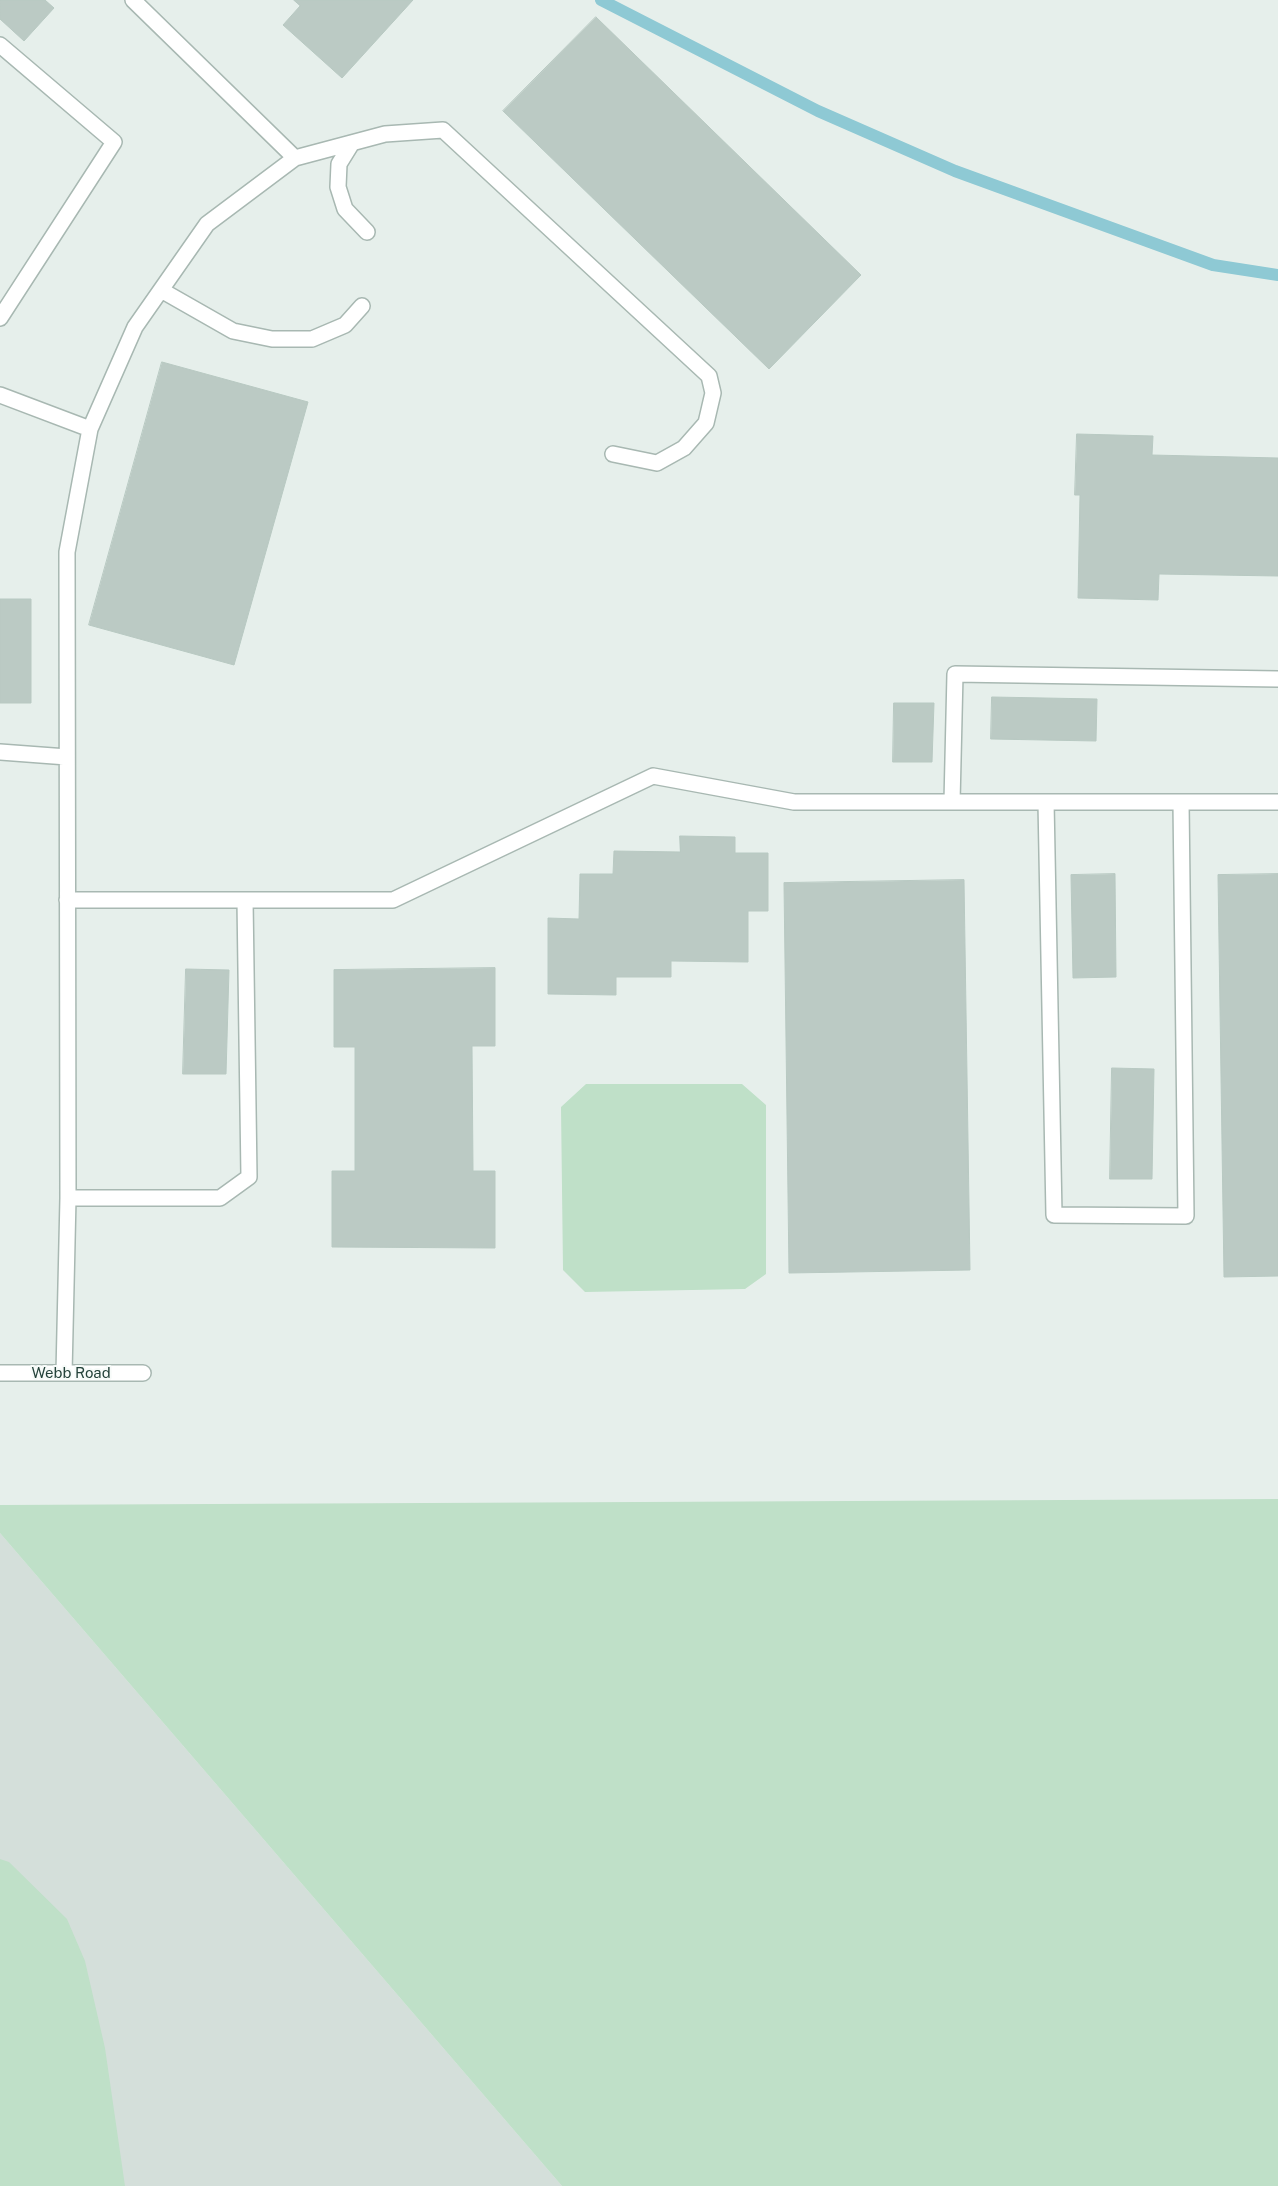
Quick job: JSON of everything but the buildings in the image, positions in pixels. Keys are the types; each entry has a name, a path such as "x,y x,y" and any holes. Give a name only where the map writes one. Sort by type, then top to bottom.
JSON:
{"street":[{"path":"133,0 295,158"},
{"path":"0,45 114,142 0,318"},
{"path":"64,1373 68,1198 67,552 90,429 134,327 207,224 295,158 385,134 443,130 710,376 713,393 706,423 684,448 657,463 613,454"},
{"path":"352,143 339,164 338,186 345,210 366,232"},
{"path":"161,290 233,331 272,340 312,339 345,325 362,306"},
{"path":"0,395 90,429"},
{"path":"952,802 955,674 1278,679"},
{"path":"0,752 67,757"},
{"path":"67,900 393,900 654,776 794,802 1278,802"},
{"path":"1046,802 1054,1215 1186,1216 1181,802"},
{"path":"68,1198 220,1198 249,1177 246,900"},
{"name":"Webb Road","path":"0,1373 143,1373"}],"shaded area":[{"path":"0,1533 562,2186 0,2186"}],"green space":[{"path":"586,1084 742,1084 766,1105 766,1274 745,1289 585,1292 563,1270 561,1107"},
{"path":"1278,1499 1278,2186 562,2186 0,1533 0,1505"},
{"path":"0,1859 9,1862 67,1919 85,1961 105,2048 125,2186 0,2186"}],"waterway":[{"path":"601,0 818,111 955,171 1213,265 1278,275"}]}
